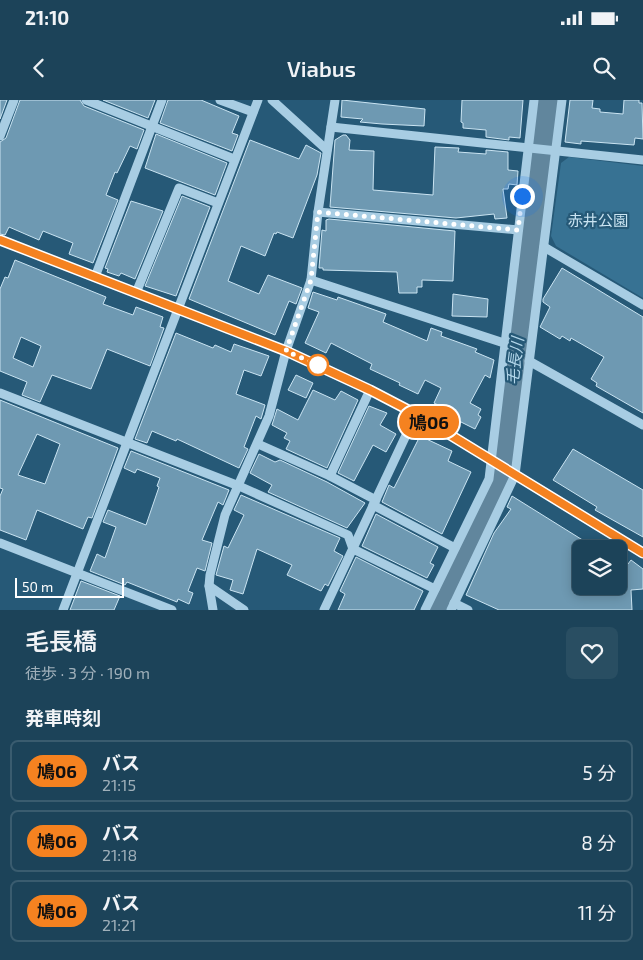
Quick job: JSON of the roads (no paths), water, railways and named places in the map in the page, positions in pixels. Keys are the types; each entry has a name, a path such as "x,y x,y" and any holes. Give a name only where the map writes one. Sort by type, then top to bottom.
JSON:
{"street":[{"path":"0,136 14,100"},
{"path":"86,100 234,159"},
{"path":"95,277 162,100"},
{"path":"220,100 253,112"},
{"path":"64,610 258,100"},
{"path":"272,100 327,150"},
{"path":"213,610 209,586 225,515 269,416 286,351 311,280 318,212 334,100"},
{"path":"425,610 489,479 494,462 518,230 534,100"},
{"path":"468,610 452,606 513,473 562,100"},
{"path":"331,127 528,146 643,160"},
{"path":"136,293 179,188 218,203"},
{"path":"318,212 518,230"},
{"path":"0,240 286,351 370,390 416,414 643,553"},
{"path":"544,247 643,305"},
{"path":"311,280 506,344"},
{"path":"529,361 643,425"},
{"path":"330,476 370,390"},
{"path":"0,393 239,486 348,536 353,549 435,588"},
{"path":"324,610 416,414"},
{"path":"258,444 330,476 455,548"},
{"path":"0,543 172,610"},
{"path":"209,586 244,610"}],"waterway":[{"name":"毛長川","path":"440,610 498,484 548,100"}],"park label":[{"name":"赤井公園","path":"598,220"}]}
